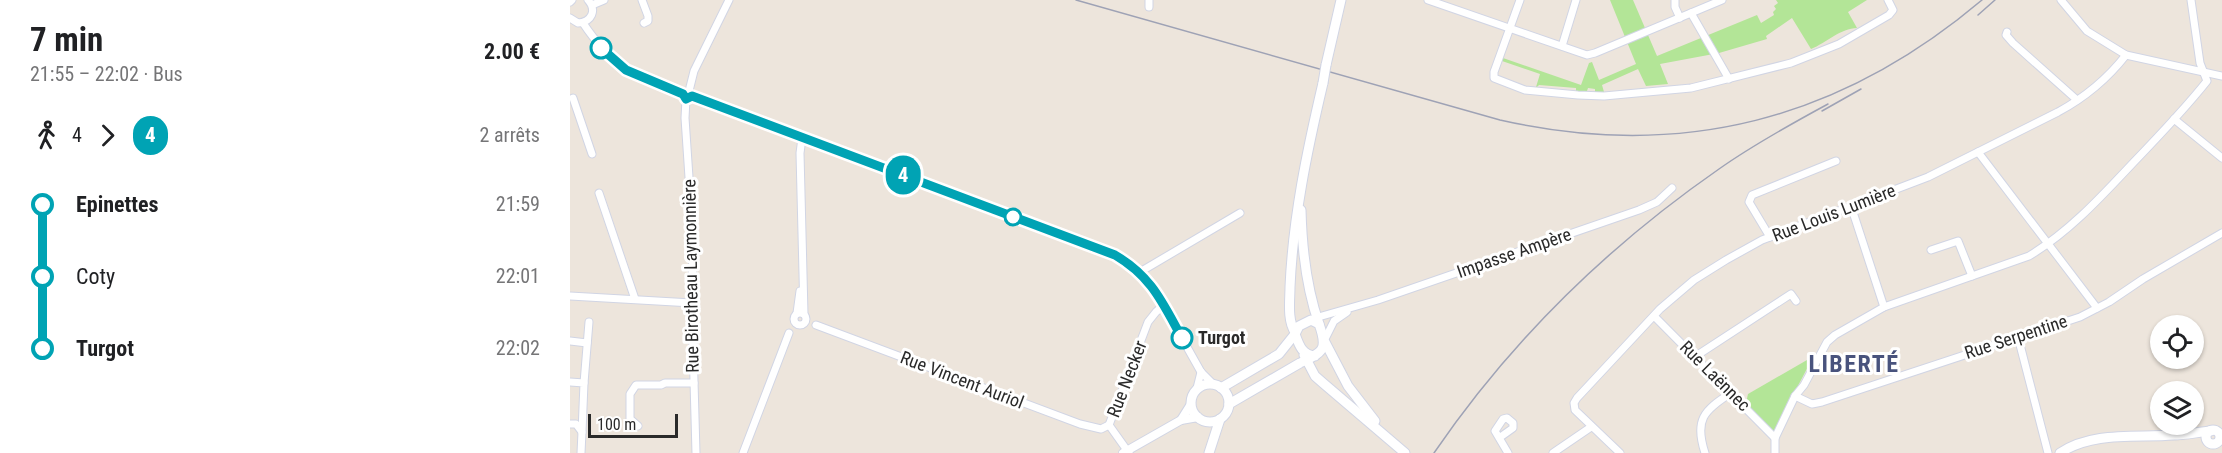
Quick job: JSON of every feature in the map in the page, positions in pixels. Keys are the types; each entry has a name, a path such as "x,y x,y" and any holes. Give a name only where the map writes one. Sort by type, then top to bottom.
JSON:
{"main road":[{"path":"1326,65 1327,45 1336,0"},
{"path":"1316,376 1311,358 1301,349 1290,316 1294,229 1310,140 1341,0"},
{"path":"1300,196 1303,254 1316,320 1358,400 1392,441"},
{"path":"1217,386 1279,354 1305,321 1316,320"},
{"path":"1229,404 1311,358 1323,348 1325,341"},
{"path":"1283,373 1302,370 1316,376 1405,453"},
{"path":"1209,453 1214,439 1220,419 1229,404 1228,398 1217,386 1208,384 1197,388 1193,393 1191,404 1211,431 1214,439"},
{"path":"1201,419 1215,421 1220,419"},
{"path":"2060,453 2075,444 2093,439 2216,434 2213,453"}],"street":[{"path":"570,18 583,23 591,17 590,3 604,0"},
{"path":"642,0 648,16 648,21 644,23"},
{"name":"Rue Birotheau Laymonnière","path":"696,453 692,303 693,237 685,118 694,72 729,0"},
{"path":"1428,0 1584,54 1591,54 1722,0"},
{"path":"1520,0 1493,75 1496,80 1525,90 1604,96 1691,88 1791,63 1839,44 1889,15 1893,10 1888,0"},
{"path":"1562,46 1576,0"},
{"path":"1675,0 1675,7 1680,18"},
{"path":"2061,0 2087,31 2126,55 2222,76"},
{"path":"1775,453 1774,438 1827,342 1835,335 1884,307 2029,256 2088,211 2174,119 2207,81 2200,63 2191,0"},
{"path":"1691,13 1729,79"},
{"path":"583,23 605,52 626,70 1115,255 1140,272 1155,290 1201,372 1217,386"},
{"path":"2007,32 2006,35 2013,43 2077,100"},
{"name":"Rue Louis Lumière","path":"1591,427 1575,410 1576,398 1654,316 1694,280 1770,237 1928,177 1978,153 2077,100 2112,73 2126,55"},
{"path":"574,97 592,154"},
{"path":"2174,119 2222,159"},
{"path":"743,453 789,333 801,319 800,153 802,138"},
{"path":"1978,153 2097,308"},
{"path":"1770,237 1749,202 1752,195 1836,161"},
{"name":"Impasse Ampère","path":"1316,320 1639,210 1657,202 1672,188"},
{"path":"599,193 635,299"},
{"path":"1851,206 1884,307"},
{"path":"1140,272 1240,213"},
{"name":"Rue Serpentine","path":"1796,396 1812,404 1822,402 2079,317 2222,233"},
{"path":"1931,250 1958,241 1972,276"},
{"path":"1696,356 1791,294 1796,301"},
{"path":"570,296 692,303"},
{"name":"Rue Necker","path":"1126,452 1109,425 1148,322 1164,306"},
{"name":"Impasse Ampère","path":"1325,341 1334,321 1352,308"},
{"name":"Rue Laënnec","path":"1654,316 1696,356 1774,438"},
{"name":"Rue Vincent Auriol","path":"801,319 1080,424 1101,429 1109,425"},
{"path":"581,453 589,322"},
{"path":"2018,337 2048,453"},
{"path":"570,341 587,343"},
{"path":"1197,388 1201,372"},
{"path":"570,382 584,383"},
{"path":"638,426 630,419 630,394 636,385 661,385 665,382 694,383"},
{"path":"1705,453 1700,428 1703,415 1711,405 1731,393"},
{"path":"1181,420 1191,404"},
{"path":"1126,452 1181,420 1201,419"},
{"path":"570,424 576,424 582,432"},
{"path":"1553,453 1591,427 1620,453"},
{"path":"1499,438 1508,453"}],"green space":[{"path":"1610,0 1633,0 1657,56 1757,15 1761,23 1774,15 1773,12 1776,9 1774,6 1778,3 1776,0 1867,0 1848,12 1857,28 1839,33 1811,49 1792,18 1766,36 1767,39 1719,53 1660,64 1668,84 1646,86 1638,69 1602,85 1604,92 1595,92 1595,89 1588,88 1586,94 1576,93 1576,88 1539,85 1536,87 1540,74 1502,61 1503,58 1581,85 1589,63 1592,62 1599,80 1636,64"},
{"path":"1807,360 1810,363 1774,431 1769,430 1746,403 1748,394"}],"railway":[{"path":"1076,0 1500,120 1567,132 1632,135 1695,132 1756,120 1815,102 1872,75 1928,41 1982,0"},
{"path":"1978,15 1995,0"},
{"path":"1822,111 1861,89"},
{"path":"1434,453 1495,373 1528,335 1600,263 1638,230 1719,169 1759,143 1828,104"}],"bus line":[{"name":"4","path":"601,48 626,70 683,94 686,99 692,96 1115,255 1140,272 1155,290 1182,338"}],"place":[{"name":"Turgot","path":"1182,338"}],"district":[{"name":"LIBERTÉ","path":"1854,364"}]}
